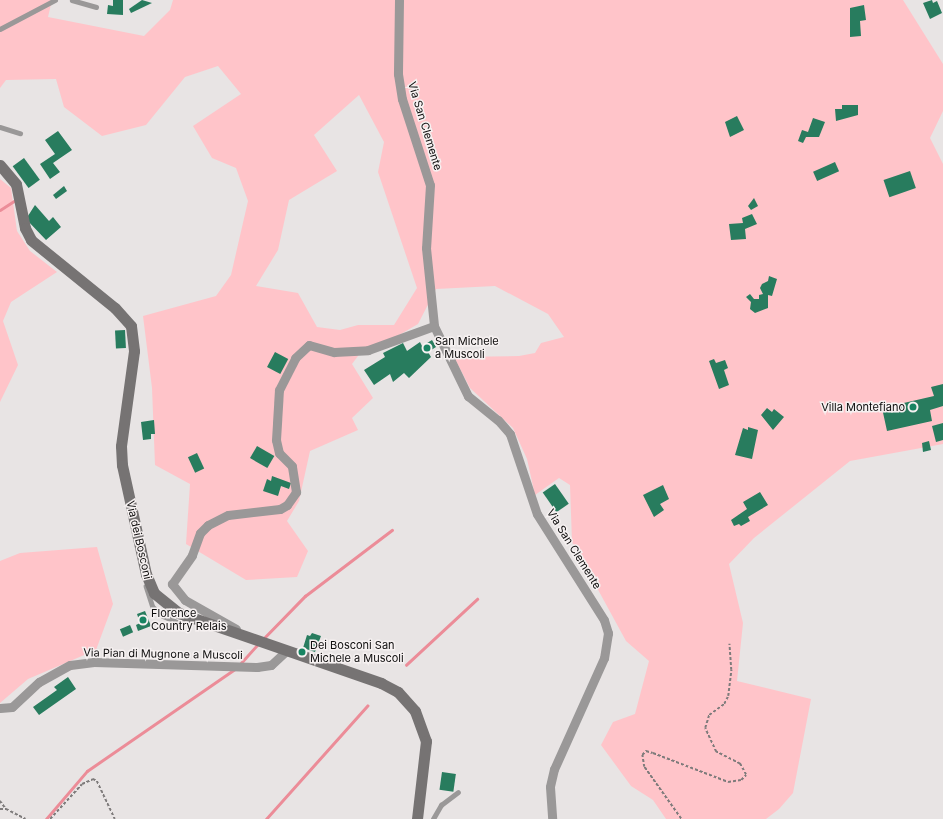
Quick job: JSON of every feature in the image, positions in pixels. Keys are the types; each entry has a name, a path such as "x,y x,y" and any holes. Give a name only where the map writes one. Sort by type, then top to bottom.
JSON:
{"main road":[{"name":"Via dei Bosconi","path":"0,165 16,184 25,228 31,240 115,308 131,326 134,351 121,446 122,465 148,580 154,593 166,606 201,621 391,688 415,712 424,731 427,754 417,819"}],"street":[{"name":"Via San Clemente","path":"399,0 398,74 402,99 430,185 426,248 434,326 468,396 498,420 510,434 537,514 604,620 608,633 604,658 554,769 550,787 552,819"},
{"path":"245,636 185,600 172,584 208,525 228,516 280,508 287,505 296,492 292,466 279,453 276,440 279,390 285,374 295,358 309,345 334,352 368,350 434,326"},
{"name":"Via Pian di Mugnone a Muscoli","path":"0,708 17,704 49,675 86,662 237,668 271,665 286,651"}],"lane":[{"path":"0,30 55,0"},
{"path":"72,0 96,7"},
{"path":"0,127 20,133"},
{"path":"432,819 441,805 458,792"}],"path":[{"path":"681,819 644,767 642,755 646,752 653,753 728,782 741,780 746,775 740,764 716,752 705,728 709,715 724,704 728,696 731,670 729,644"},
{"path":"50,819 82,784 93,779 97,781 115,819"},
{"path":"0,801 6,809"},
{"path":"0,809 6,809 26,819"}],"shaded area":[{"path":"0,0 52,0 48,17 144,36 170,10 173,0 903,0 943,64 943,111 930,138 943,164 943,444 850,461 754,538 729,564 743,623 737,681 811,699 793,793 779,809 766,819 666,819 653,800 631,786 601,745 613,722 635,714 649,661 626,641 572,542 570,485 559,478 535,495 527,459 513,428 470,388 454,357 519,356 535,353 541,343 564,337 548,314 495,286 436,289 418,324 394,338 364,348 352,364 373,398 352,418 358,430 310,451 299,501 287,521 308,551 297,577 246,580 186,544 190,484 155,465 152,388 143,316 216,296 231,275 248,201 236,168 212,158 193,126 241,94 218,66 185,77 146,125 102,136 64,107 56,79 6,80 0,88","holes":["359,95 384,142 378,172 417,288 394,325 358,325 340,330 317,327 298,293 256,286 278,250 289,200 337,171 314,135"]},
{"path":"0,179 11,188 17,231 30,251 57,272 11,302 3,321 18,365 0,402"},
{"path":"97,547 113,604 96,650 28,679 0,703 0,561 20,553"}],"building":[{"path":"113,0 123,0 123,15 107,14 108,5 113,6"},
{"path":"142,0 152,3 131,13 129,9"},
{"path":"932,0 933,3 937,1 942,13 930,19 923,3"},
{"path":"864,5 866,20 860,21 861,36 850,37 850,8"},
{"path":"842,105 858,105 858,115 836,121 835,109 842,109"},
{"path":"737,116 744,130 730,137 725,122"},
{"path":"813,118 825,122 819,137 806,137 803,143 798,141 802,130 808,132"},
{"path":"58,131 72,150 53,163 60,172 50,179 40,164 55,154 45,140"},
{"path":"24,158 40,180 29,188 13,166"},
{"path":"835,162 839,171 817,181 813,172"},
{"path":"910,171 916,188 889,197 884,180"},
{"path":"64,186 67,191 56,199 53,195"},
{"path":"754,198 758,206 751,210 748,206"},
{"path":"35,205 49,221 53,217 61,227 46,240 26,219"},
{"path":"752,214 757,224 745,229 746,239 731,240 729,224 743,223 742,218"},
{"path":"769,276 777,279 772,296 768,295 768,308 755,313 750,309 751,302 746,297 750,294 754,299 759,299 759,295 763,294 760,288 762,284 768,281"},
{"path":"125,330 126,348 116,348 115,331"},
{"path":"432,340 436,347 428,352 431,357 409,378 404,373 393,382 390,374 374,385 364,370 385,357 383,353 403,343 407,351 420,342 422,346"},
{"path":"275,352 288,359 280,374 267,367"},
{"path":"714,359 716,363 725,360 728,368 724,370 729,385 719,389 709,361"},
{"name":"Villa Montefiano","path":"943,384 943,406 930,410 932,421 887,431 882,408 934,396 931,387"},
{"path":"767,408 772,412 774,409 784,417 773,430 761,415"},
{"path":"154,420 155,434 151,434 151,439 143,440 141,422"},
{"path":"943,423 943,440 936,442 932,426"},
{"path":"748,427 758,430 752,459 735,455 743,428 748,430"},
{"path":"929,441 931,450 923,452 922,443"},
{"path":"257,446 274,456 267,468 250,458"},
{"path":"197,453 204,468 195,473 188,457"},
{"path":"272,476 291,483 289,489 281,486 278,496 263,491 267,479 271,481"},
{"path":"555,484 569,504 556,512 543,493"},
{"path":"663,485 669,499 660,504 664,510 654,517 643,495"},
{"path":"760,492 768,505 748,517 750,521 741,526 739,524 734,526 731,520 747,509 743,502"},
{"path":"145,611 151,626 138,631 136,625 140,623 137,614"},
{"path":"130,625 133,632 123,637 120,629"},
{"path":"312,633 321,636 315,652 303,648 307,635 310,636"},
{"path":"68,677 76,689 39,715 33,707 57,690 54,687"},
{"path":"442,772 456,774 453,792 439,790"}],"waterway":[{"path":"0,210 14,201"},
{"path":"263,639 305,596 392,530"},
{"path":"406,665 477,599"},
{"path":"240,664 258,644"},
{"path":"46,819 87,771 235,669"},
{"path":"266,819 367,706"}],"place":[{"name":"San Michele a Muscoli","path":"427,348"},
{"name":"Villa Montefiano","path":"913,407"},
{"name":"Florence Country Relais","path":"143,620"},
{"name":"Dei Bosconi San Michele a Muscoli","path":"302,652"}]}
